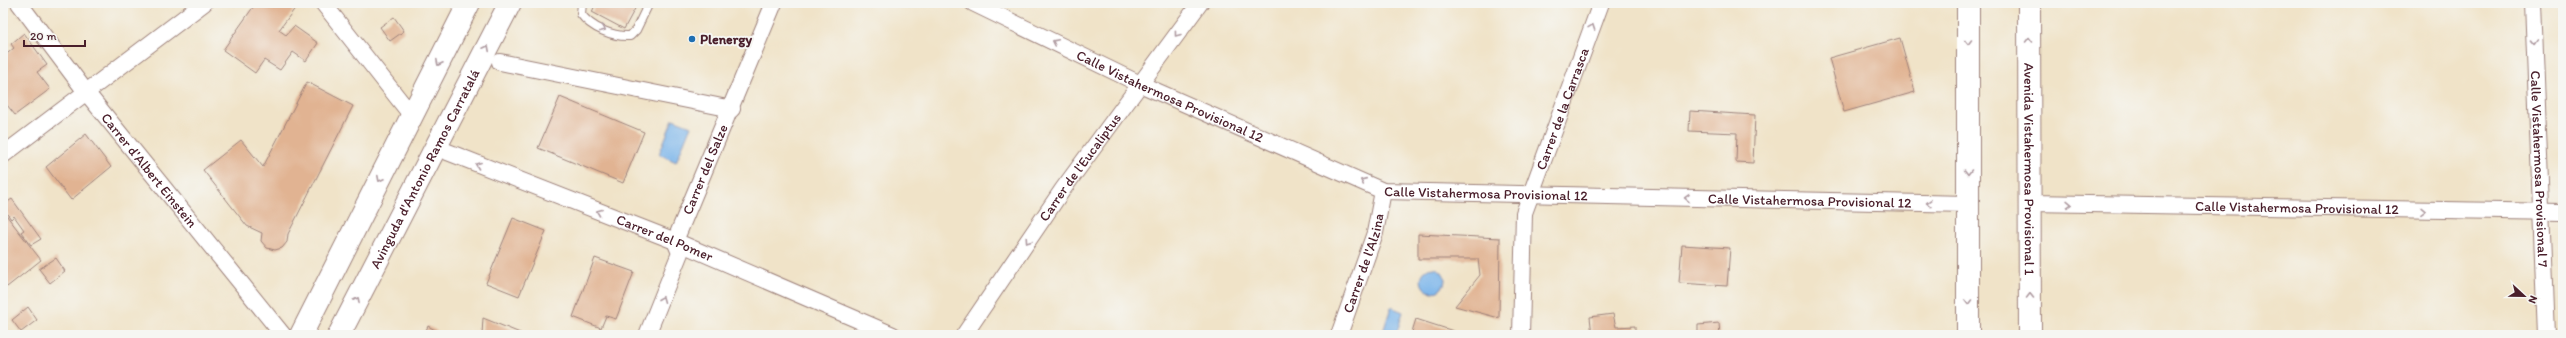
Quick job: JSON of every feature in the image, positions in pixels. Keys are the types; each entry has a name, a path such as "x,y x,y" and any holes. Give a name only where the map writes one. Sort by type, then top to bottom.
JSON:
{"main road":[{"path":"301,335 469,3"},
{"name":"Avinguda d'Antonio Ramos Carratalá","path":"339,335 510,3"},
{"path":"1968,3 1968,335"},
{"name":"Avenida Vistahermosa Provisional 1","path":"2029,3 2030,335"}],"street":[{"name":"Carrer d'Albert Einstein","path":"20,3 86,92 283,335"},
{"path":"3,155 204,3"},
{"path":"323,3 412,116"},
{"name":"Carrer del Salze","path":"675,241 732,109 774,3"},
{"name":"Calle Vistahermosa Provisional 12","path":"973,3 1140,84 1383,191 1968,204"},
{"name":"Carrer de l'Eucaliptus","path":"964,335 1064,189 1200,3"},
{"name":"Carrer de la Carrasca","path":"1521,335 1524,213 1601,3"},
{"name":"Calle Vistahermosa Provisional 7","path":"2533,3 2540,214 2546,335"},
{"path":"500,62 732,109"},
{"name":"Carrer del Pomer","path":"435,148 675,241 893,335"},
{"name":"Carrer de l'Alzina","path":"1339,335 1375,233 1383,191"},
{"name":"Calle Vistahermosa Provisional 12","path":"2030,203 2540,214 2563,212"},
{"path":"647,335 680,253 675,241"}],"lane":[{"path":"582,3 581,14 588,23 620,36 630,36 636,30 649,3"}],"water":[{"path":"673,119 691,126 676,162 659,154"},
{"path":"1433,268 1442,271 1445,280 1442,289 1433,292 1424,289 1421,280 1424,271"},
{"path":"1391,307 1403,312 1396,335 1382,335"}],"building":[{"path":"256,3 290,3 296,7 279,30 286,35 294,26 318,43 306,61 293,52 280,70 264,60 255,73 223,50"},
{"path":"596,3 638,3 624,29 592,12"},
{"path":"394,17 404,31 390,41 380,27"},
{"path":"24,33 47,65 37,72 50,89 15,115 3,100 3,57 14,48 11,44"},
{"path":"1900,38 1915,92 1844,112 1829,58"},
{"path":"307,82 353,106 288,234 287,242 282,248 275,250 267,248 261,241 262,233 247,226 203,170 241,140 263,167"},
{"path":"560,97 644,132 623,183 538,148"},
{"path":"1690,111 1755,115 1753,163 1736,162 1737,133 1689,131"},
{"path":"86,134 111,167 71,200 46,167"},
{"path":"12,199 41,239 31,245 21,232 24,230 14,216 11,219 3,208 3,205"},
{"path":"3,211 41,260 7,287 3,282"},
{"path":"513,218 546,231 519,296 486,283"},
{"path":"1418,234 1500,238 1499,318 1455,306 1480,275 1478,259 1418,259"},
{"path":"1682,245 1730,248 1727,286 1679,283"},
{"path":"56,258 65,271 50,283 39,269"},
{"path":"595,258 634,272 616,319 606,316 601,328 573,317"},
{"path":"28,307 37,320 21,332 12,320"},
{"path":"1613,314 1616,327 1635,326 1635,335 1592,335 1590,317"},
{"path":"483,318 525,335 482,335"},
{"path":"1416,319 1466,335 1411,335"},
{"path":"1719,323 1720,335 1698,335 1698,325"},
{"path":"428,326 444,335 424,335"}],"place":[{"name":"Plenergy","path":"692,39"}]}
